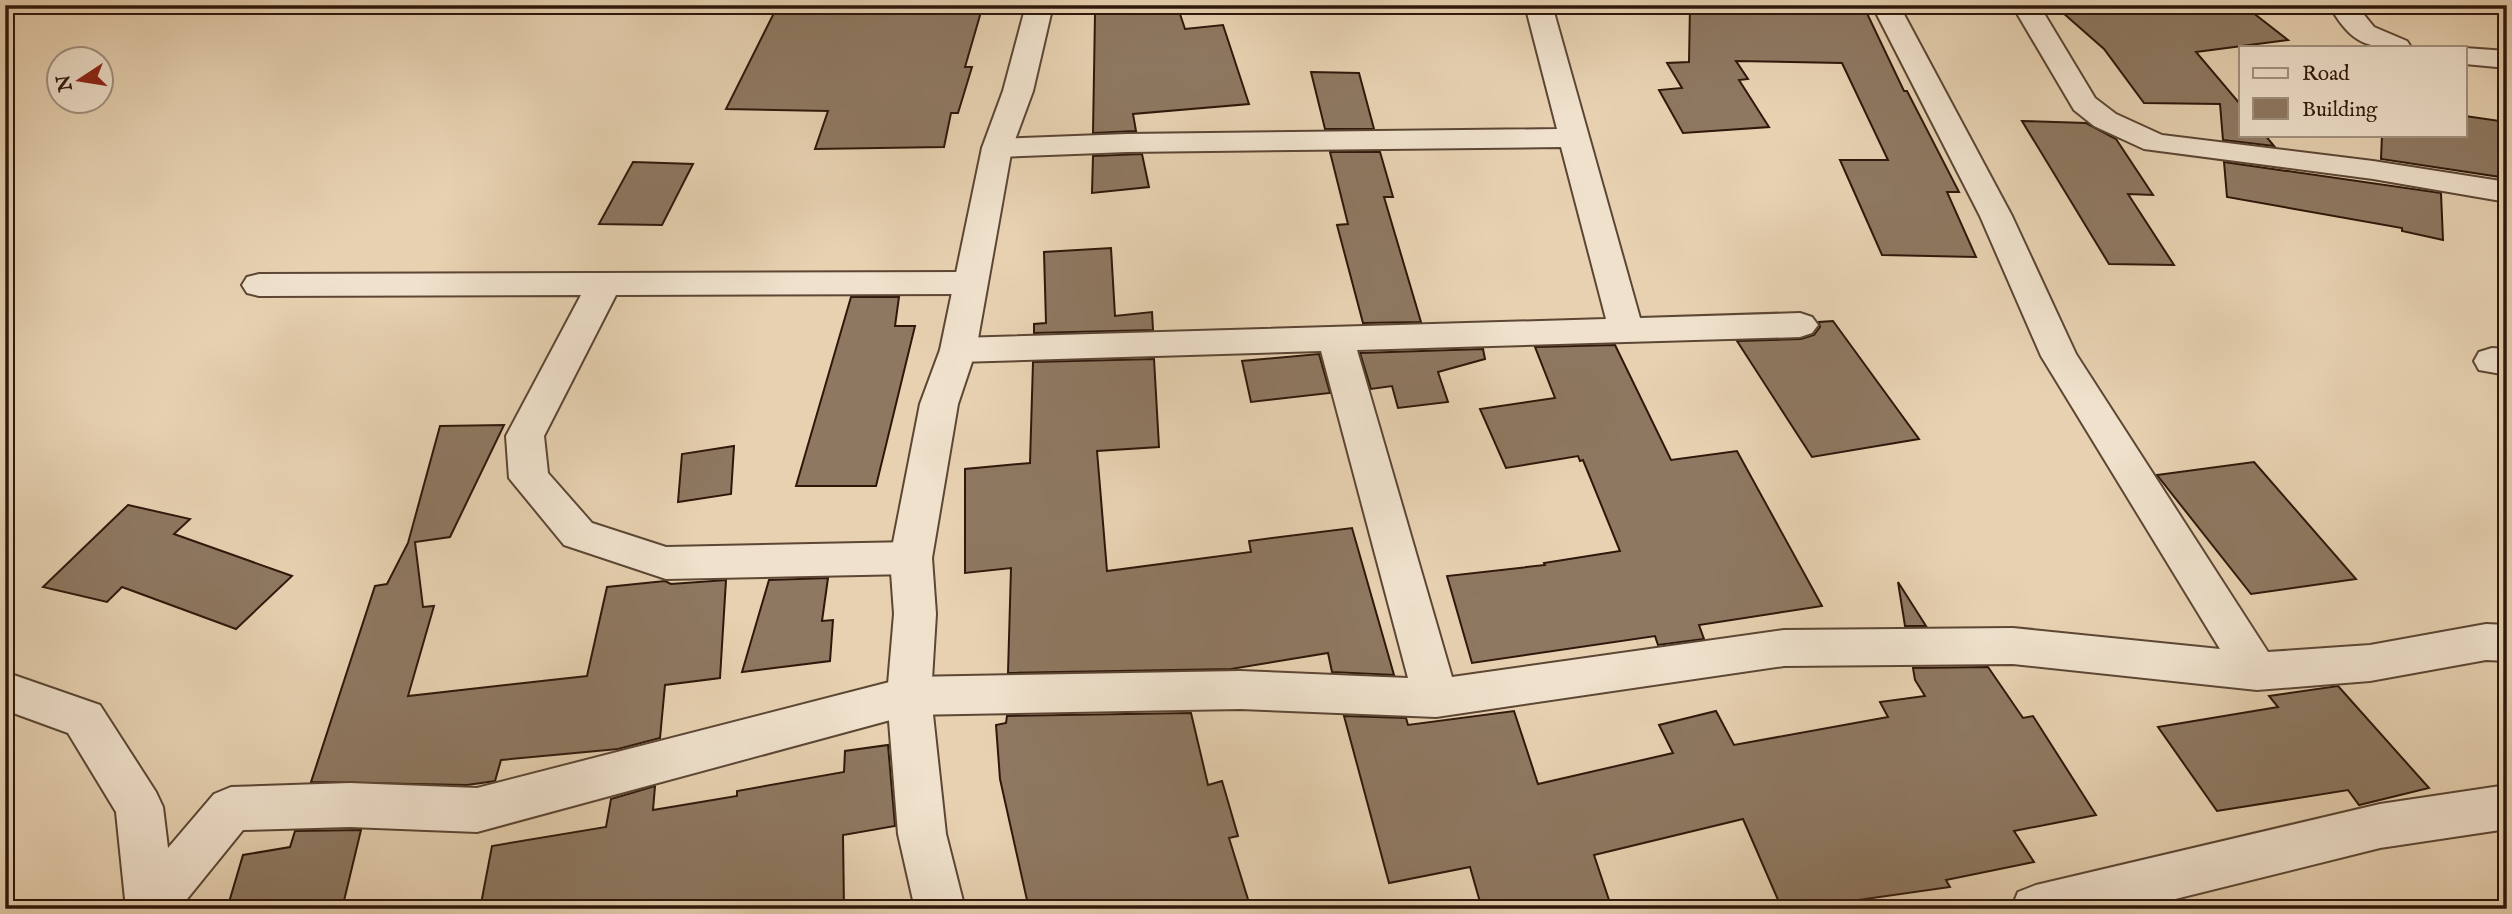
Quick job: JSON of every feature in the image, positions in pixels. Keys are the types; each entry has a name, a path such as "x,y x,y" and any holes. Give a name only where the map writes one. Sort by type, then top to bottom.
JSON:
{"street":[{"path":"940,909 922,834 909,696 915,614 911,558 939,404 958,350 997,148 1018,91 1040,5"},
{"path":"1538,5 1571,138 1626,329"},
{"path":"1885,5 1996,216 2059,356 2257,671"},
{"path":"2025,5 2084,104 2105,120 2155,143 2373,170 2507,192"},
{"path":"2342,5 2355,28 2375,41 2393,46"},
{"path":"2466,56 2507,61"},
{"path":"997,148 1128,143 1571,138"},
{"path":"259,285 970,283"},
{"path":"604,285 525,436 529,478 578,534 666,563 911,558"},
{"path":"958,350 1800,325"},
{"path":"1336,340 1436,698"},
{"path":"149,907 231,809 350,805 477,810 909,696 1240,690 1436,698 1784,648 2013,646 2257,671 2370,663 2486,642 2507,643"},
{"path":"5,691 84,719 139,807 149,907"},
{"path":"2036,909 2380,826 2507,807"}],"building":[{"path":"778,5 983,5 965,67 972,67 958,113 951,113 944,147 815,149 828,111 726,109"},
{"path":"1177,5 1185,29 1223,25 1249,104 1133,114 1136,131 1093,133 1095,14"},
{"path":"1690,5 1863,5 1904,91 1907,91 1959,192 1947,192 1976,257 1882,255 1840,160 1888,160 1842,63 1736,61 1748,79 1739,80 1769,127 1683,133 1659,90 1682,88 1667,63 1689,62"},
{"path":"2054,5 2243,5 2288,40 2196,52 2239,103 2239,136 2266,136 2274,146 2223,140 2220,104 2144,103 2104,49"},
{"path":"1311,72 1359,73 1374,129 1325,129"},
{"path":"2466,116 2507,122 2507,178 2381,159 2382,136 2466,136"},
{"path":"2022,121 2086,123 2116,139 2153,195 2128,194 2174,265 2109,264"},
{"path":"1330,152 1380,152 1393,197 1384,197 1421,322 1363,323 1337,225 1348,224"},
{"path":"1142,154 1149,187 1092,193 1093,156"},
{"path":"633,162 693,164 662,225 599,224"},
{"path":"2224,162 2441,193 2443,240 2402,231 2402,228 2227,197"},
{"path":"1111,248 1115,316 1152,312 1153,330 1034,333 1034,324 1046,323 1044,252"},
{"path":"851,297 899,297 895,326 915,326 876,486 796,486"},
{"path":"1833,321 1919,439 1812,457 1737,341 1801,339 1814,335 1820,327 1819,322"},
{"path":"1615,345 1671,460 1737,451 1822,606 1699,625 1704,639 1658,645 1655,636 1472,663 1447,576 1545,565 1544,563 1620,551 1583,460 1580,461 1578,456 1506,468 1480,409 1555,398 1535,347"},
{"path":"1483,349 1485,359 1438,372 1448,402 1398,408 1392,386 1371,389 1360,353"},
{"path":"1319,354 1330,393 1251,402 1242,361"},
{"path":"1154,359 1159,447 1097,451 1107,571 1251,552 1249,541 1352,528 1394,675 1332,672 1328,653 1231,669 1008,673 1011,568 965,573 965,469 1030,463 1033,362"},
{"path":"504,425 450,537 415,542 423,607 434,606 408,696 587,676 607,587 665,581 671,584 726,580 720,678 665,685 660,738 618,749 501,760 495,781 467,785 311,782 375,586 387,584 408,543 440,426"},
{"path":"734,446 731,494 678,502 682,454"},
{"path":"2254,462 2356,579 2251,594 2157,475"},
{"path":"128,505 190,519 174,534 292,576 236,629 122,587 107,602 43,587"},
{"path":"828,578 822,621 833,620 830,661 742,672 769,580"},
{"path":"1898,582 1926,626 1905,626"},
{"path":"1988,667 2023,718 2033,716 2096,815 2014,831 2034,862 1946,880 1950,887 1844,902 1847,909 1782,909 1743,819 1594,855 1612,909 1482,909 1470,867 1389,883 1344,716 1406,718 1408,725 1514,711 1538,784 1673,753 1659,725 1716,711 1734,745 1888,717 1880,702 1925,696 1915,680 1913,668"},
{"path":"2338,686 2429,788 2359,805 2348,790 2217,811 2158,727 2278,707 2269,696"},
{"path":"1191,713 1208,785 1222,781 1238,836 1229,838 1251,909 1029,909 1000,779 996,725 1006,723 1007,716"},
{"path":"888,745 895,826 843,835 844,909 480,909 492,846 606,827 611,799 655,786 653,810 737,796 737,791 844,772 845,751"},
{"path":"361,830 342,909 227,909 243,855 290,847 295,831"}]}
